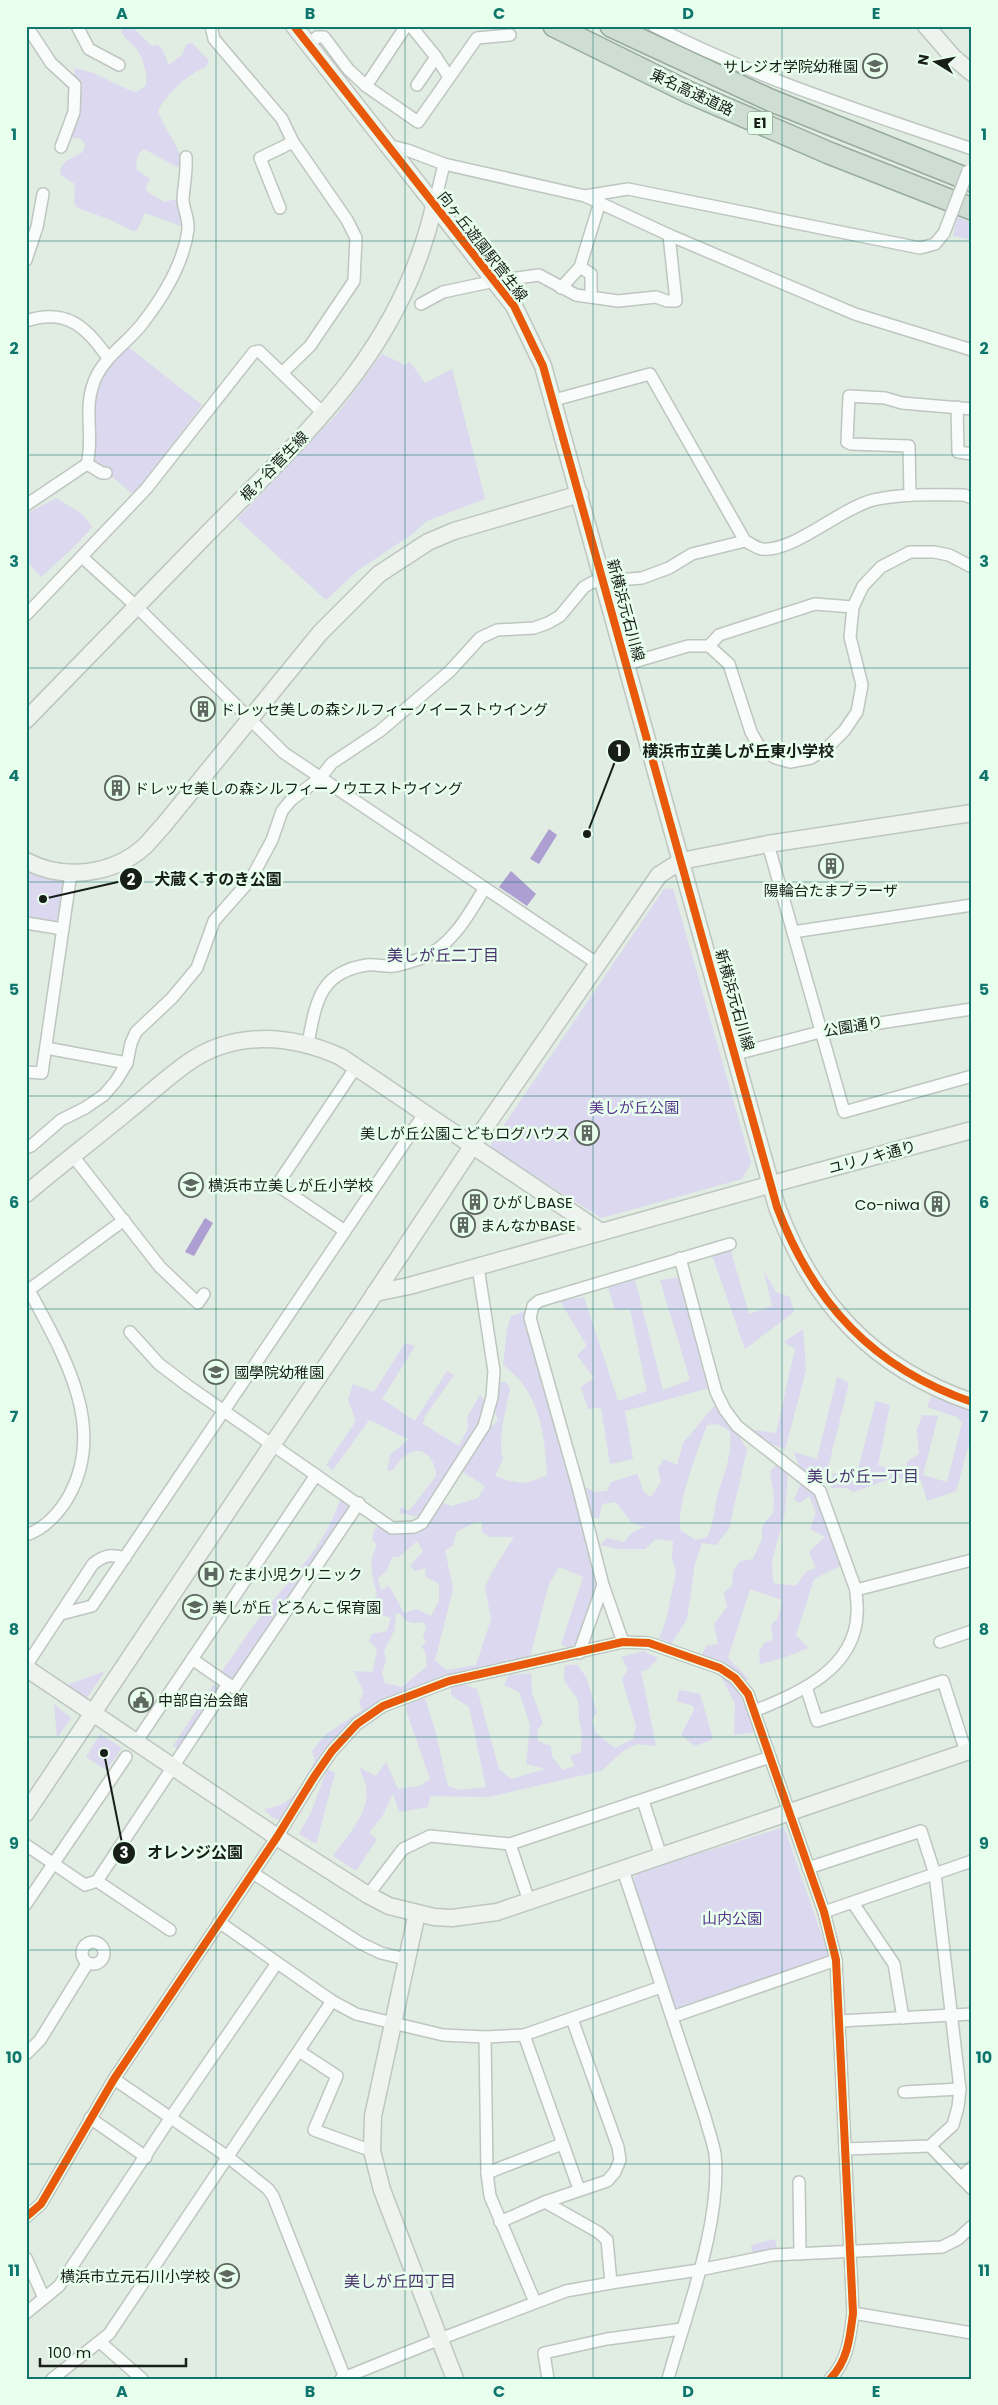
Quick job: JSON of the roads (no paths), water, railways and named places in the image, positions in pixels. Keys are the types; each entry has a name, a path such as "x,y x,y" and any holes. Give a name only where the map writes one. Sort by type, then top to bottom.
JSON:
{"highway":[{"name":"東名高速道路","path":"554,26 688,92 829,153 972,209"},
{"name":"東名高速道路","path":"611,26 770,100 972,181"}],"street":[{"path":"77,26 89,49 119,65"},
{"path":"211,26 214,39 282,119 293,142 347,220 356,238 357,262 354,281 310,346 283,372"},
{"name":"向ヶ丘遊園駅菅生線","path":"294,26 514,306 544,366 594,545"},
{"path":"366,86 406,26"},
{"path":"411,26 436,57 449,77"},
{"path":"654,26 706,52 789,84 972,149"},
{"path":"926,26 953,58 972,73"},
{"path":"30,34 51,63 75,85 74,112 61,147"},
{"path":"308,45 317,37 324,37 348,69 366,86 418,122 477,38 510,35"},
{"path":"417,84 436,57"},
{"path":"280,208 260,158 293,142"},
{"path":"387,145 407,150 444,164 585,196 670,235 855,314 972,350"},
{"path":"26,505 87,464 90,451 87,407 91,391 108,358 142,325 179,261 188,227 183,199 188,173 186,157"},
{"path":"585,196 628,189 920,248 934,244 944,234 972,161"},
{"name":"梶ヶ谷菅生線","path":"26,720 324,414 363,366 388,327 423,243 444,164"},
{"path":"26,260 37,227 44,194"},
{"path":"561,288 580,267 600,202"},
{"path":"421,304 444,292 495,281 539,275 576,295 591,298 618,300 656,296 667,301 676,301 670,235"},
{"path":"580,267 591,274 591,298"},
{"path":"26,321 44,316 61,317 78,325 98,344 108,358"},
{"path":"26,615 146,488 254,352 259,350 324,414"},
{"path":"554,400 650,374 745,541 760,549 780,547 835,517 870,501 900,495 964,495 972,498"},
{"path":"910,495 909,446 851,444 847,442 849,396 885,398 902,403 972,409"},
{"path":"957,407 958,452 972,454"},
{"path":"87,464 102,473 106,473"},
{"path":"26,861 47,869 71,873 86,873 105,868 127,858 145,846 320,633 357,593 379,574 402,557 428,542 462,528 580,494"},
{"path":"26,1148 31,1146 61,1120 85,1108 104,1095 116,1081 127,1063 131,1043 136,1032 172,998 197,968 214,921 250,879 272,840 282,811 291,800 320,778 332,762 380,731 450,671 480,638 497,630 534,628 548,623 560,616 584,587 593,582 642,578 669,568 692,554 745,541"},
{"name":"新横浜元石川線","path":"594,545 773,1186 777,1207 788,1238 804,1267 841,1319 865,1343 892,1364 951,1394 972,1402"},
{"path":"627,664 688,646 709,646 729,664 751,732 760,748 776,758 790,762 810,758 828,746 844,731 857,712 862,685 850,637 853,607 863,586 881,567 910,552 934,552 949,555 972,567"},
{"path":"82,557 136,607 284,753 598,964"},
{"path":"709,646 719,635 815,604 853,607"},
{"path":"26,1813 375,1293 472,1145 659,875 681,862 768,844 972,813"},
{"path":"768,844 844,1112 972,1076"},
{"path":"26,1072 42,1073 71,873"},
{"path":"308,1043 316,1001 329,982 347,970 368,965 395,966 422,958 444,944 459,928 484,889"},
{"path":"793,932 972,906"},
{"path":"26,923 63,929"},
{"name":"公園通り","path":"736,1054 820,1032 972,1009"},
{"path":"28,1189 73,1156 186,1064 220,1047 250,1040 274,1038 308,1043 341,1057 601,1232"},
{"path":"46,1048 127,1063"},
{"path":"345,1231 276,1185 356,1067"},
{"path":"61,1614 92,1606 424,1114"},
{"name":"ユリノキ通り","path":"375,1293 478,1267 972,1130"},
{"path":"73,1156 160,1267 198,1302 204,1294"},
{"path":"26,1535 50,1519 64,1504 76,1483 83,1461 83,1418 77,1390 65,1356 28,1291 124,1220"},
{"path":"623,1642 603,1585 578,1486 530,1318 533,1306 538,1301 730,1244"},
{"path":"680,1258 716,1392 725,1410 738,1426 820,1492 856,1590 857,1615 851,1638 832,1670 790,1696 754,1711"},
{"path":"130,1332 159,1364 392,1528 414,1527 422,1523 484,1426 492,1397 494,1371 478,1267"},
{"path":"137,1741 316,1474"},
{"path":"192,1659 234,1688 359,1503"},
{"path":"125,1558 113,1554 101,1557 93,1564 26,1667 277,1837 368,1895 389,1906 417,1913 452,1918 480,1915 529,1901 969,1751 942,1680 817,1721 806,1687"},
{"path":"856,1590 972,1560"},
{"path":"579,1653 603,1585"},
{"path":"940,1642 972,1631"},
{"path":"26,2218 41,2204 114,2080 277,1837 332,1751 357,1724 383,1706 449,1681 623,1642 649,1643 720,1668 735,1678 748,1694 824,1912 836,1960 854,2313 850,2341 843,2362 830,2379"},
{"path":"26,1845 85,1884 97,1880 228,1684"},
{"path":"26,1904 126,1756"},
{"path":"368,1895 403,1849 430,1836 510,1844 770,1757"},
{"path":"643,1801 661,1856"},
{"path":"808,1868 920,1831 935,1874 950,2016 960,2089 953,2125 930,2146 845,2149"},
{"path":"510,1844 529,1901"},
{"path":"824,1912 972,1861"},
{"path":"623,1870 705,2117 714,2153 714,2192 699,2270 668,2379"},
{"path":"253,1873 360,1943 381,1953 406,1959"},
{"path":"97,1880 170,1930"},
{"path":"853,1902 894,1964 902,2018"},
{"path":"417,1913 373,2116 372,2151 382,2190 455,2379"},
{"path":"219,1922 332,2001 356,2014 442,2036 485,2037 524,2035 661,1987"},
{"path":"672,2017 836,1960"},
{"path":"26,2313 59,2286 171,2117 277,1963"},
{"path":"26,2054 40,2040 87,1964"},
{"path":"52,2379 109,2334 332,2001"},
{"path":"840,2021 972,2014"},
{"path":"500,2222 545,2202 607,2181 615,2172 620,2160 618,2147 572,2018"},
{"path":"524,2035 579,2190"},
{"path":"485,2037 487,2173 490,2196 535,2302"},
{"path":"299,2051 337,2076 314,2130 372,2151"},
{"path":"114,2080 228,2157 258,2180 273,2196 343,2378 535,2302 566,2292 611,2282 699,2270 773,2256 942,2246 958,2239 972,2226"},
{"path":"904,2092 960,2089"},
{"path":"90,2118 146,2157"},
{"path":"487,2173 562,2144"},
{"path":"930,2146 972,2189"},
{"path":"961,2178 972,2167"},
{"path":"799,2182 800,2254"},
{"path":"545,2202 607,2240 611,2282"},
{"path":"26,2258 44,2298"},
{"path":"854,2313 972,2333"},
{"path":"548,2379 544,2353 607,2339 682,2329"},
{"path":"100,2342 142,2379"}],"place":[{"name":"サレジオ学院幼稚園","path":"875,66"},
{"name":"ドレッセ美しの森シルフィーノイーストウイング","path":"203,709"},
{"name":"ドレッセ美しの森シルフィーノウエストウイング","path":"117,788"},
{"name":"横浜市立美しが丘東小学校","path":"587,834"},
{"name":"陽輪台たまプラーザ","path":"831,866"},
{"name":"犬蔵くすのき公園","path":"43,899"},
{"name":"美しが丘公園こどもログハウス","path":"587,1133"},
{"name":"横浜市立美しが丘小学校","path":"191,1185"},
{"name":"ひがしBASE","path":"475,1202"},
{"name":"Co-niwa","path":"937,1204"},
{"name":"まんなかBASE","path":"463,1225"},
{"name":"國學院幼稚園","path":"216,1372"},
{"name":"たま小児クリニック","path":"211,1574"},
{"name":"美しが丘 どろんこ保育園","path":"195,1607"},
{"name":"中部自治会館","path":"141,1700"},
{"name":"オレンジ公園","path":"104,1753"},
{"name":"横浜市立元石川小学校","path":"227,2276"}],"district":[{"name":"美しが丘二丁目","path":"443,955"},
{"name":"美しが丘一丁目","path":"863,1476"},
{"name":"美しが丘四丁目","path":"400,2281"}],"park label":[{"name":"美しが丘公園","path":"634,1107"},
{"name":"山内公園","path":"732,1918"}]}
